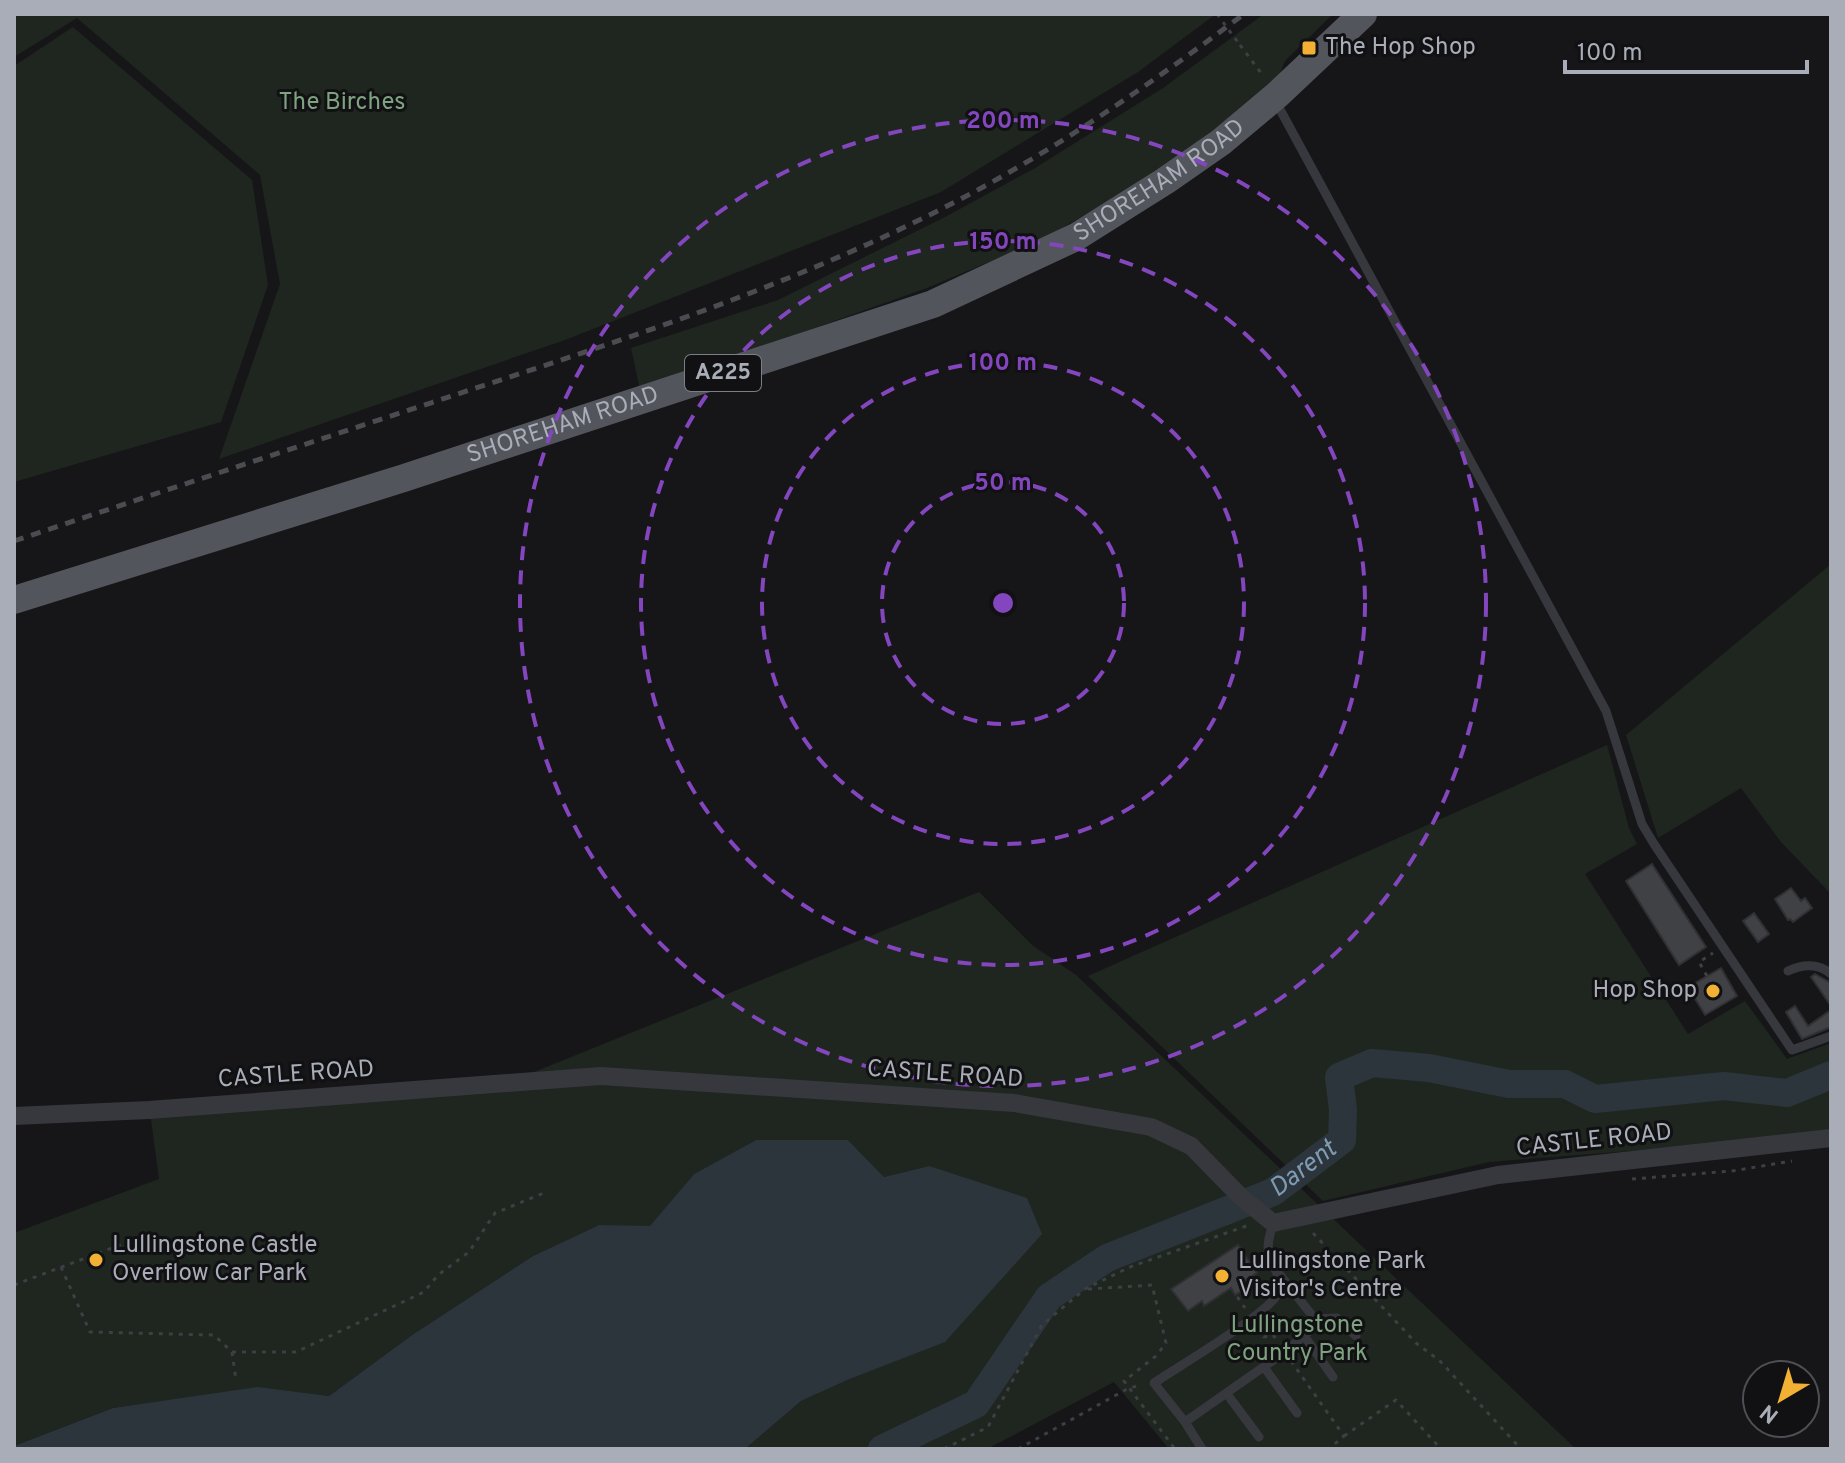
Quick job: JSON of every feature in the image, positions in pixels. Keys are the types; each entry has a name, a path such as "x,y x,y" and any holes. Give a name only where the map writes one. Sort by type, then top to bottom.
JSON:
{"main road":[{"name":"SHOREHAM ROAD","path":"14,600 404,478 933,304 1076,237 1221,142 1363,14"}],"street":[{"name":"CASTLE ROAD","path":"14,1116 149,1110 601,1076 1014,1103 1151,1127 1191,1146 1263,1216 1498,1175 1831,1138"}],"lane":[{"path":"1275,96 1606,711 1642,824 1792,1050 1831,1036"},
{"path":"1788,971 1816,966 1823,967 1831,974"},
{"path":"1185,1422 1285,1352 1315,1326 1315,1319 1280,1275 1269,1255 1263,1216"},
{"path":"1202,1449 1154,1383 1252,1318 1277,1295 1280,1275"},
{"path":"1315,1319 1337,1318 1356,1336"},
{"path":"1305,1337 1333,1377"},
{"path":"1264,1367 1297,1413"},
{"path":"1227,1394 1259,1437"}],"path":[{"path":"1217,14 1275,96"},
{"path":"1707,976 1699,962 1722,947"},
{"path":"1625,1179 1732,1171 1803,1159"},
{"path":"232,1352 296,1352 424,1292 438,1275 469,1252 495,1213 544,1193"},
{"path":"944,1449 988,1427 1042,1325 1085,1289 1130,1267 1255,1222 1263,1216"},
{"path":"1309,1222 1315,1236 1343,1267 1416,1343 1440,1361 1521,1449"},
{"path":"14,1285 128,1242"},
{"path":"61,1267 90,1332 214,1335 232,1352 236,1380"},
{"path":"1085,1289 1152,1285 1166,1343 1156,1356 1124,1381 1175,1449"},
{"path":"1241,1291 1244,1293 1238,1298 1264,1337 1273,1335 1344,1436"},
{"path":"1018,1449 1129,1388 1154,1383"},
{"path":"1329,1449 1396,1400 1441,1449"}],"green space":[{"name":"The Birches","path":"14,14 1216,14 1138,72 941,192 565,340 219,459 280,284 260,175 77,18 14,57"},
{"path":"1264,14 1333,14 1285,61 1276,84 1144,181 1041,240 927,288 640,390 631,348 778,300 945,217 1035,168 1163,88"},
{"path":"73,27 252,180 268,285 221,422 14,482 14,66"},
{"path":"1831,564 1831,894 1781,842 1741,788 1658,838 1626,735"},
{"path":"1607,745 1629,828 1637,844 1585,874 1688,1034 1745,1001 1787,1059 1831,1043 1831,1130 1733,1143 1489,1162 1323,1201 1088,976"},
{"name":"Lullingstone Country Park","path":"979,892 1032,945 1076,975 1576,1449 1169,1449 1114,1382 987,1449 745,1449 801,1401 852,1378 929,1166 884,1177 848,1140 756,1140 694,1174 650,1227 599,1225 533,1256 412,1335 329,1396 257,1388 113,1408 14,1446 14,1233 159,1179 150,1112 497,1087"}],"shaded area":[{"path":"756,1140 848,1140 884,1177 929,1166 1027,1198 1042,1234 945,1342 801,1401 745,1449 14,1449 14,1446 113,1408 257,1387 329,1396 412,1335 533,1256 599,1225 650,1226 694,1174"}],"building":[{"path":"1652,864 1706,947 1679,965 1626,881"},
{"path":"1791,888 1801,901 1805,898 1812,908 1793,922 1788,920 1775,899"},
{"path":"1754,913 1769,934 1758,942 1743,921"},
{"name":"Hop Shop","path":"1721,968 1737,996 1705,1015 1688,987"},
{"path":"1815,974 1831,983 1831,1006 1811,977"},
{"path":"1795,1006 1808,1026 1831,1010 1831,1027 1802,1039 1786,1012"},
{"name":"Lullingstone Park Visitor's Centre","path":"1238,1245 1257,1273 1244,1281 1248,1287 1235,1295 1231,1288 1204,1306 1202,1301 1188,1311 1171,1289"}],"waterway":[{"name":"Darent","path":"882,1449 976,1404 1049,1297 1107,1258 1273,1192 1342,1140 1343,1110 1339,1077 1372,1063 1429,1068 1509,1084 1565,1084 1595,1099 1724,1086 1787,1093 1831,1075"}],"railway":[{"path":"14,541 594,349 717,306 837,258 955,202 1030,160 1139,90 1244,14"}],"place":[{"name":"The Hop Shop","path":"1309,48"},
{"name":"Hop Shop","path":"1713,991"},
{"name":"Lullingstone Castle Overflow Car Park","path":"96,1260"},
{"name":"Lullingstone Park Visitor's Centre","path":"1222,1276"}]}
